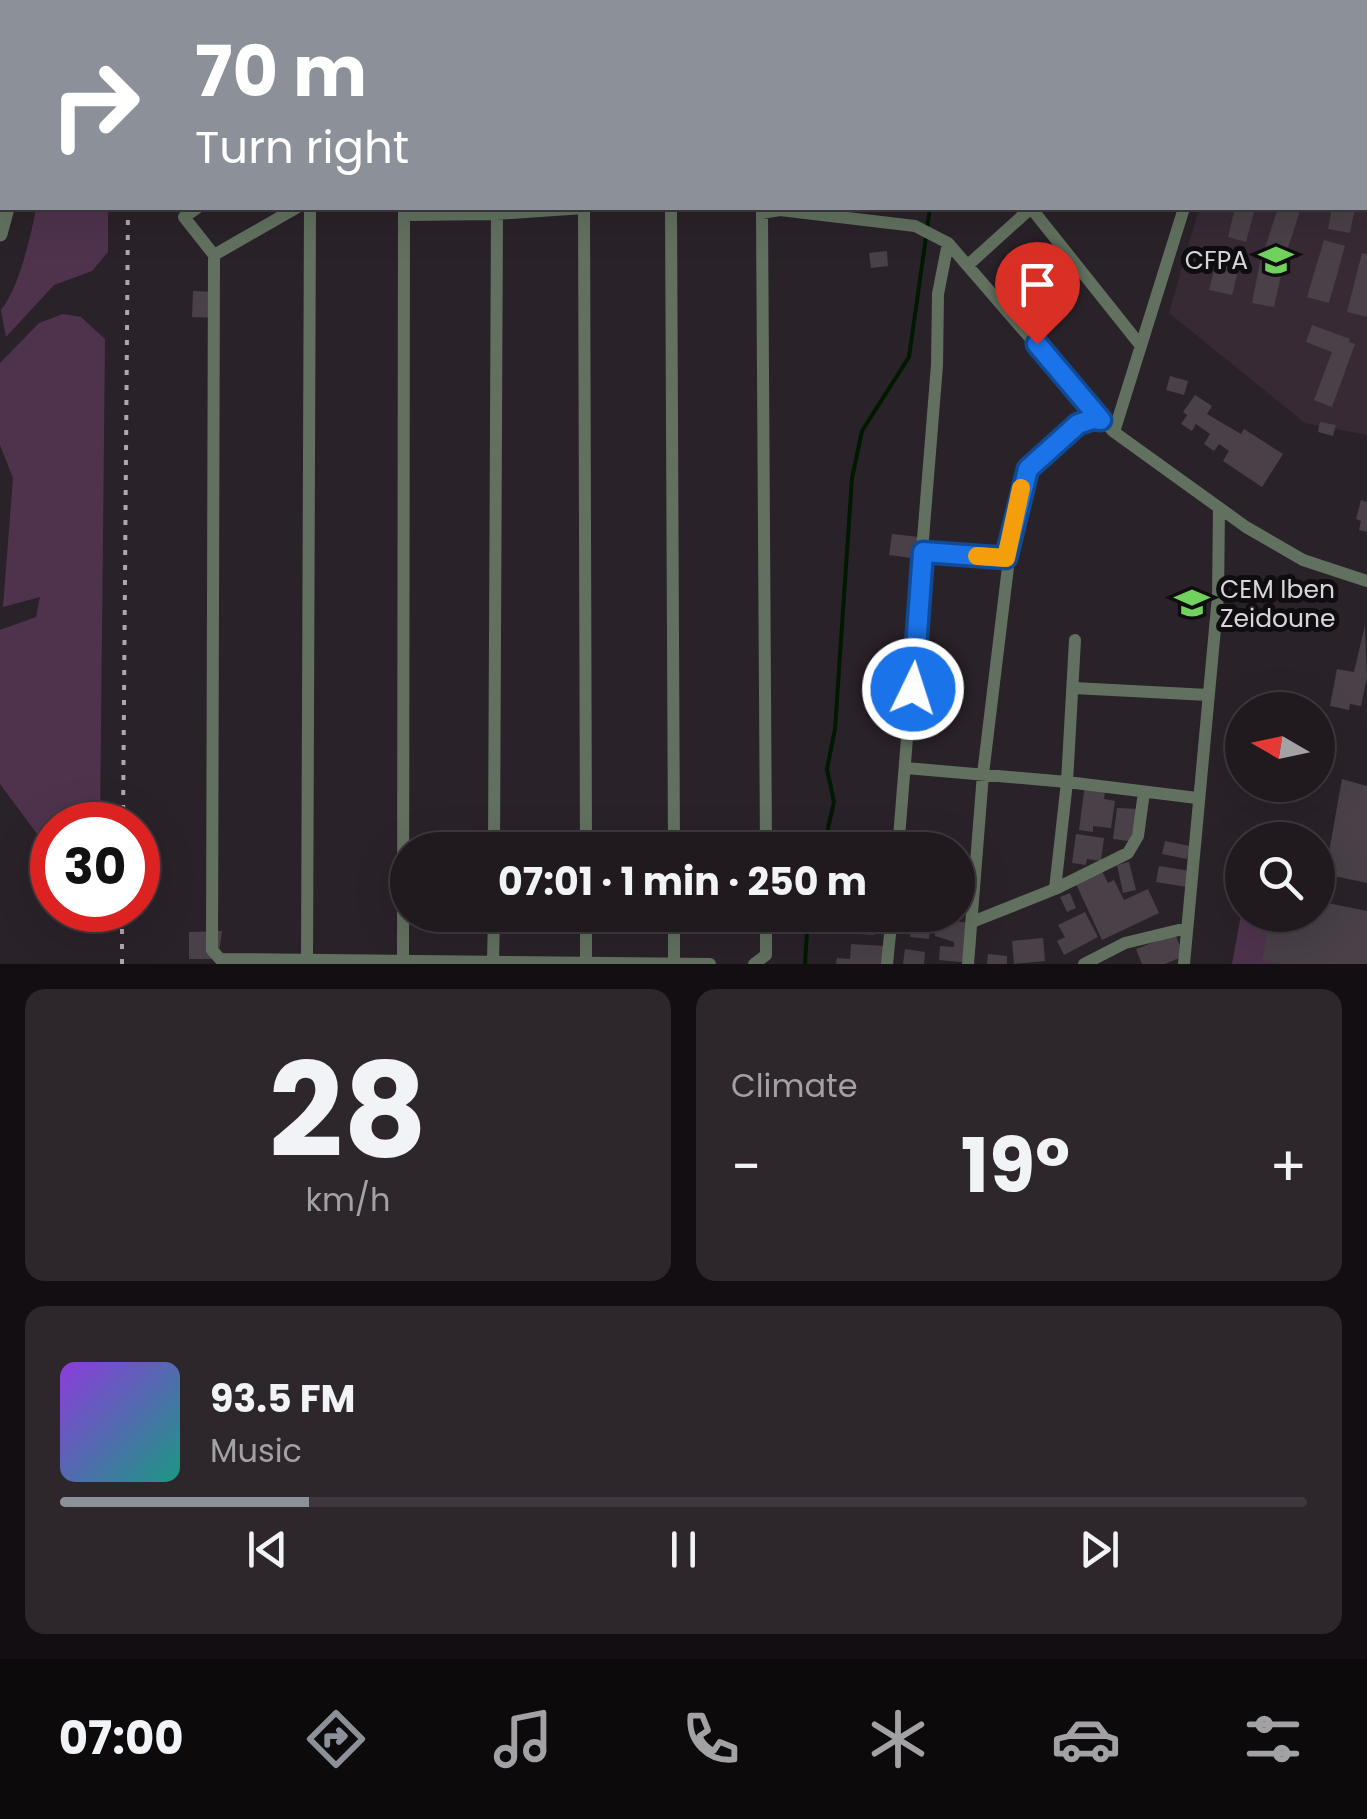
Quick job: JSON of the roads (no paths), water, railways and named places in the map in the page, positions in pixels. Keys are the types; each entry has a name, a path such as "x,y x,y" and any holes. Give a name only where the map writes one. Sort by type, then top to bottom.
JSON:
{"street":[{"path":"194,210 184,217 214,255 212,950 220,959 710,964"},
{"path":"214,255 293,210"},
{"path":"307,961 310,210"},
{"path":"403,962 404,211 497,214 555,210"},
{"path":"584,210 586,832"},
{"path":"671,210 674,832"},
{"path":"766,832 762,214 773,210"},
{"path":"794,210 915,226 948,243 1114,432 1219,508 1303,560 1367,581"},
{"path":"968,265 1029,210"},
{"path":"1033,210 1141,346"},
{"path":"1114,432 1183,210"},
{"path":"494,832 497,214"},
{"path":"900,832 937,365 938,294 948,243"},
{"path":"975,882 1006,558 1028,469 1078,424 1101,420"},
{"path":"1184,964 1221,557 1219,508"},
{"path":"923,552 1006,558"},
{"path":"1054,889 1068,782 1076,640"},
{"path":"1074,688 1208,695"},
{"path":"906,768 1197,798"},
{"path":"975,921 1128,853 1138,836 1144,792"},
{"path":"1084,964 1126,943 1187,928"},
{"path":"493,962 494,932"},
{"path":"586,932 586,964"},
{"path":"674,932 674,962"},
{"path":"754,964 768,960 767,932"},
{"path":"887,964 890,932"},
{"path":"968,964 971,932"}],"waterway":[{"path":"927,228 930,210"},
{"path":"827,832 834,802 827,769 835,729 852,478 862,431 909,357 926,237"},
{"path":"805,964 807,932"}],"railway":[{"path":"123,802 128,210"},
{"path":"122,932 122,964"}],"place":[{"name":"CFPA","path":"1276,260"},
{"name":"CEM Iben Zeidoune","path":"1192,603"}]}
